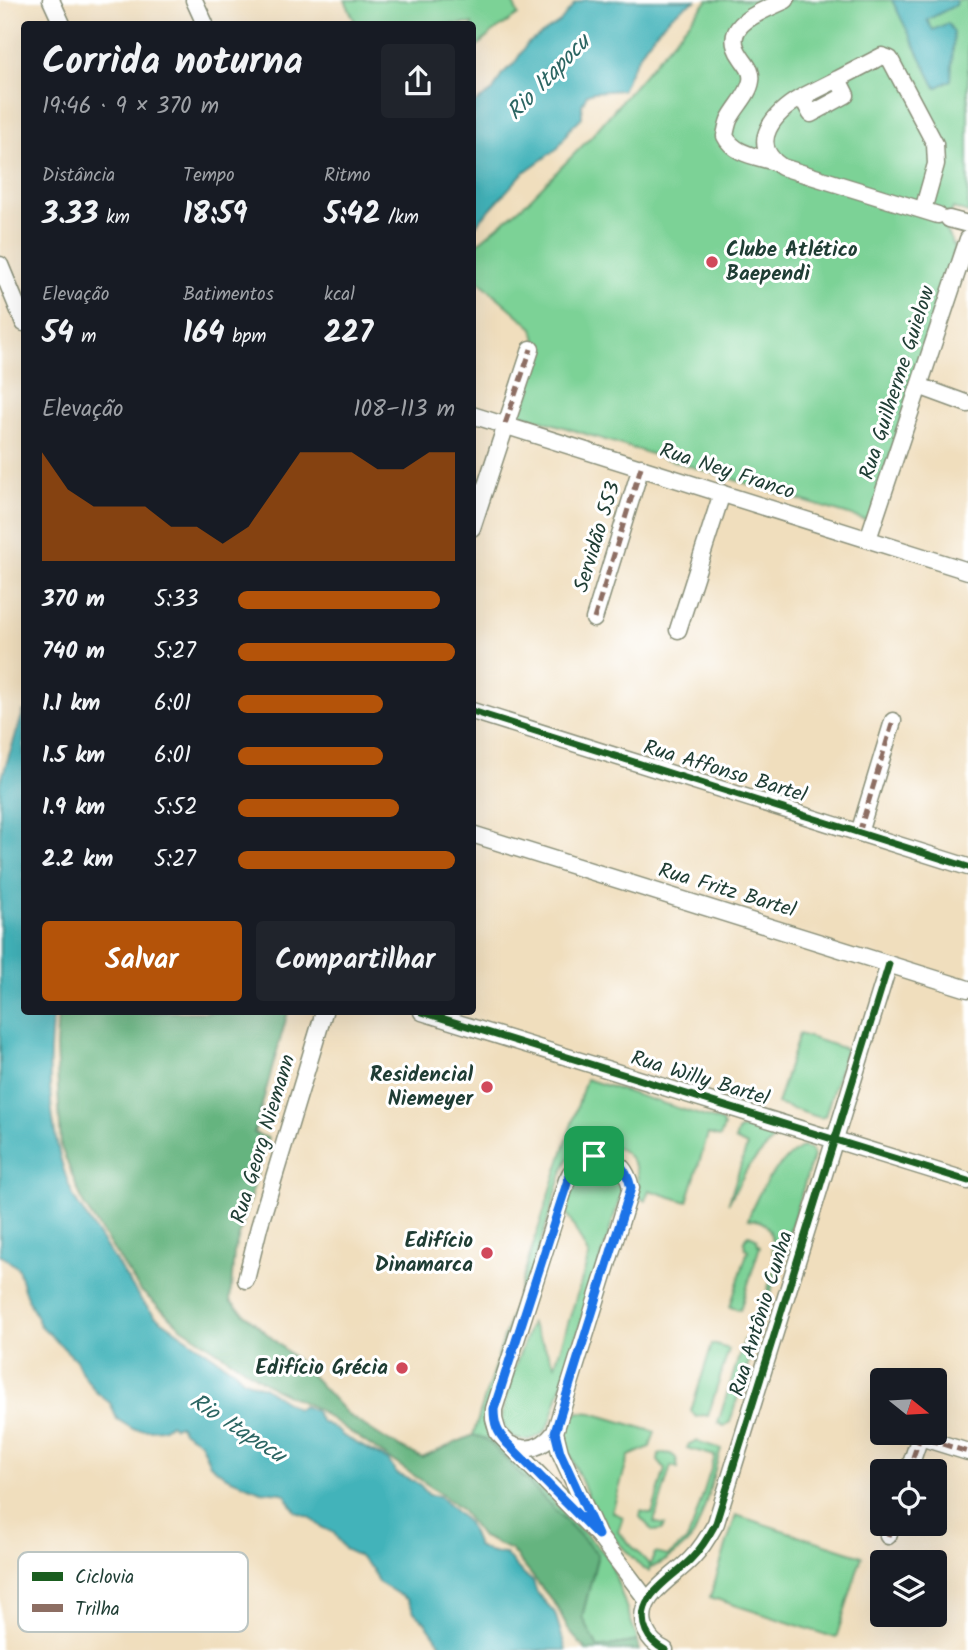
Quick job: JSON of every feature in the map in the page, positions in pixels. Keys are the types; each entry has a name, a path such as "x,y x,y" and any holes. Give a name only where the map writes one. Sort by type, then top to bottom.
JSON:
{"street":[{"path":"51,0 61,21"},
{"path":"194,0 204,21"},
{"path":"786,0 737,28 733,36 733,45 750,69 751,82 729,120 725,136 729,145 782,167 968,225"},
{"path":"771,161 766,150 766,136 771,122 784,107 802,97 811,114 821,109 846,95 838,79 882,56 890,59 894,65 935,144 936,164 925,213"},
{"name":"Rua Guilherme Guielow","path":"868,539 968,239"},
{"path":"0,265 21,316"},
{"path":"476,516 531,349"},
{"path":"919,386 968,404"},
{"name":"Rua Ney Franco","path":"476,416 968,571"},
{"name":"Servidão 553","path":"594,619 641,467"},
{"path":"678,630 722,493"},
{"name":"Rua Affonso Bartel","path":"476,712 968,867"},
{"path":"859,833 893,721"},
{"name":"Rua Fritz Bartel","path":"476,835 968,989"},
{"name":"Rua Antônio Cunha","path":"647,1600 702,1547 716,1523 889,964"},
{"name":"Rua Georg Niemann","path":"246,1280 267,1229 323,1015"},
{"name":"Rua Willy Bartel","path":"432,1015 968,1181"},
{"path":"507,1443 518,1448 531,1449 543,1445 555,1432 629,1200 631,1188 628,1174 620,1164 608,1157 594,1156 581,1161 572,1170 494,1409 494,1419 498,1433 507,1443 598,1535 647,1600 643,1615 644,1625 649,1638 663,1649"},
{"path":"555,1432 560,1452 598,1535"},
{"path":"912,1459 920,1437 968,1452"}],"green space":[{"path":"345,0 514,0 518,15 476,47 476,21 355,21"},
{"name":"Clube Atlético Baependi","path":"708,0 968,0 968,213 953,208 945,229 955,248 871,517 865,520 518,413 538,349 533,328 476,279 476,244 527,202 589,139"},
{"path":"58,1015 287,1015 254,1133 268,1138 234,1253 230,1301 301,1364 348,1415 390,1442 422,1458 473,1435 486,1439 598,1554 582,1617 598,1648 638,1641 639,1650 586,1650 570,1632 556,1605 511,1550 482,1537 460,1509 315,1408 275,1389 181,1327 140,1290 84,1205 61,1147 56,1047"},
{"path":"799,1034 846,1049 825,1116 821,1118 777,1104"},
{"path":"586,1079 722,1122 724,1127 720,1137 708,1134 687,1202 649,1190 645,1201 639,1197 636,1168 629,1156 614,1146 587,1146 571,1157 563,1170 486,1420 490,1437 609,1558 638,1641 598,1648 582,1617 598,1554 473,1435"},
{"path":"745,1128 772,1137 773,1140 748,1167 728,1204 747,1146 735,1140 738,1131"},
{"path":"802,1147 811,1149 813,1156 730,1422 724,1426 718,1423 744,1340 753,1336 776,1263 769,1229 765,1224 748,1219 769,1178"},
{"path":"595,1164 614,1170 623,1188 550,1423 536,1438 519,1440 506,1430 503,1422 508,1389 531,1323 555,1365 589,1256 566,1212 578,1177"},
{"path":"749,1235 756,1238 760,1246 740,1310 730,1307 748,1250 744,1240"},
{"path":"712,1344 729,1349 708,1416 696,1417 691,1411"},
{"path":"579,1412 592,1413 655,1432 650,1447 629,1456 612,1512 623,1517 618,1532 650,1565 655,1553 668,1556 687,1540 692,1529 715,1456 687,1448 689,1444 697,1441 721,1449 694,1535 674,1554 650,1567 649,1571 642,1568 600,1523 563,1439 565,1423"},
{"path":"663,1453 676,1458 678,1468 671,1466 654,1522 665,1525 661,1530 653,1531 640,1517 641,1511 652,1514 665,1469 658,1461 659,1455"},
{"path":"736,1515 862,1556 836,1638 710,1597"}],"water":[{"name":"Rio Itapocu","path":"585,0 697,0 676,12 658,29 637,59 622,90 587,94 582,105 582,117 569,130 558,148 523,173 476,225 476,102 493,91 502,74 514,64 527,44 560,22 575,3"},
{"path":"892,0 956,0 956,5 927,20 933,30 948,23 954,33 951,80 936,88"},
{"name":"Rio Itapocu","path":"21,719 21,1015 53,1015 50,1059 52,1106 59,1153 74,1198 141,1300 155,1316 244,1380 263,1387 297,1409 304,1406 315,1411 321,1421 343,1436 388,1460 397,1474 419,1484 429,1495 439,1496 468,1523 477,1546 492,1553 505,1554 533,1581 537,1593 555,1613 566,1650 445,1650 425,1622 414,1612 408,1600 378,1582 372,1569 357,1555 344,1549 334,1533 321,1527 310,1517 296,1512 282,1493 261,1491 226,1477 210,1464 200,1442 184,1432 179,1425 174,1427 170,1424 162,1429 133,1429 117,1419 110,1403 96,1392 76,1360 40,1325 24,1290 18,1268 0,1254 0,783"}],"marked path":[{"path":"505,424 531,349"},
{"path":"594,619 641,467"},
{"path":"859,833 893,721"},
{"path":"912,1459 920,1437 968,1452"}],"cycle path":[{"path":"476,712 968,867"},
{"path":"665,1650 654,1642 646,1631 644,1609 656,1590 699,1551 716,1523 889,964"},
{"path":"432,1015 968,1181"}],"place":[{"name":"Clube Atlético Baependi","path":"712,262"},
{"name":"Residencial Niemeyer","path":"487,1087"},
{"name":"Edifício Dinamarca","path":"487,1253"},
{"name":"Edifício Grécia","path":"402,1368"}],"route":[{"path":"594,1156 608,1157 620,1164 628,1174 631,1188 555,1432 560,1452 598,1535 498,1433 494,1419 494,1409 568,1180 572,1170 581,1161 594,1156"}]}
